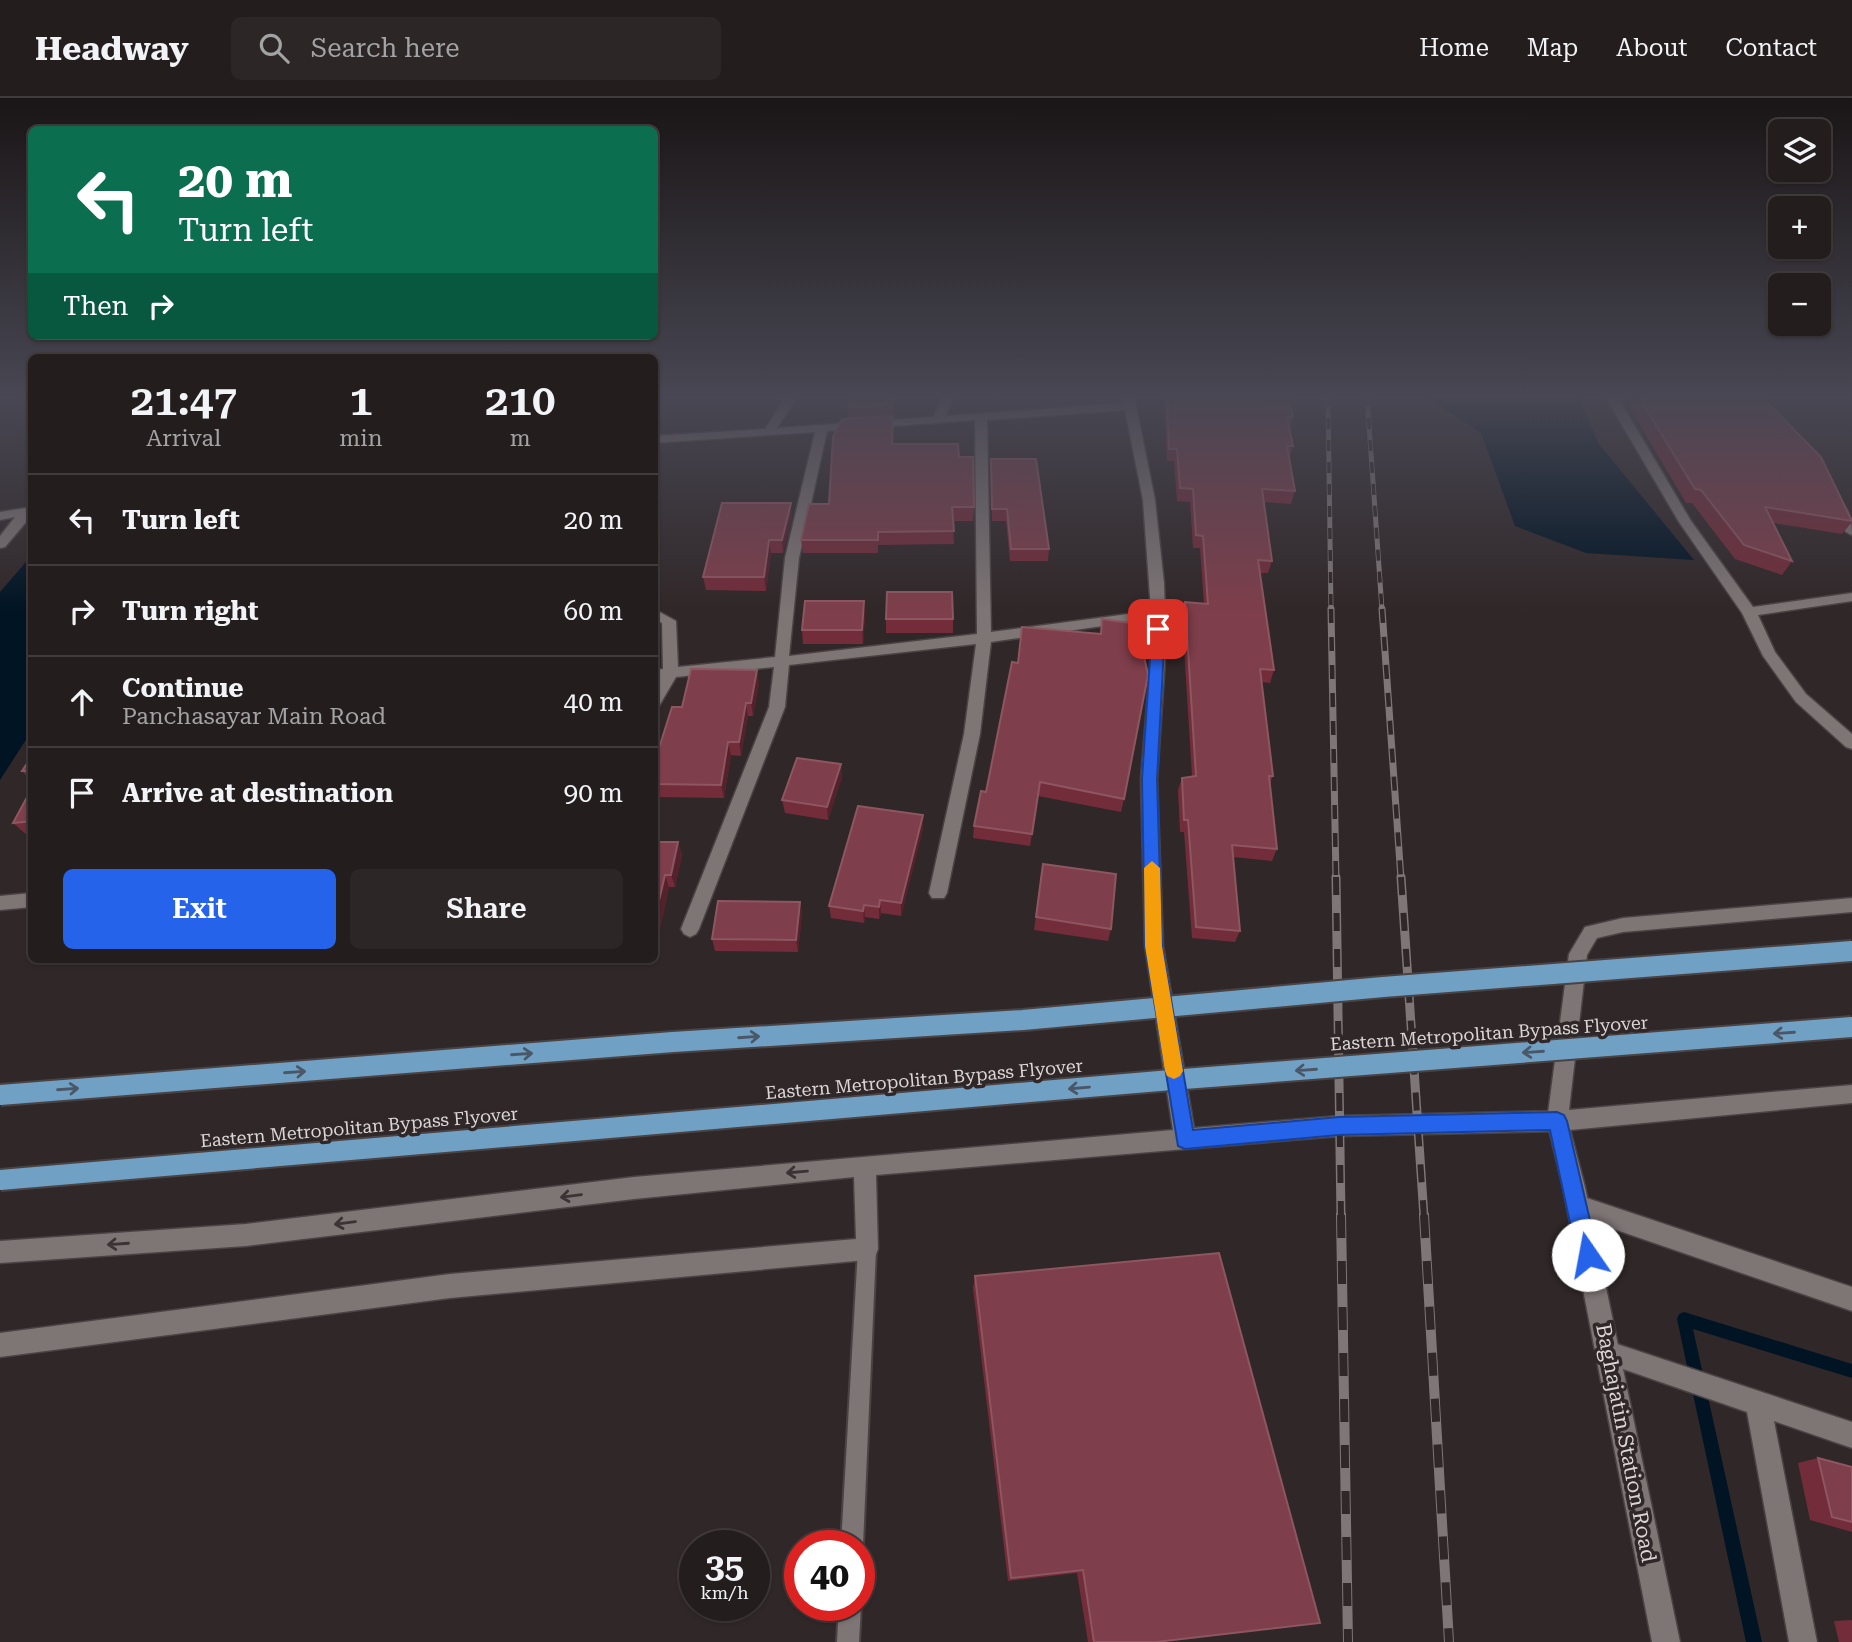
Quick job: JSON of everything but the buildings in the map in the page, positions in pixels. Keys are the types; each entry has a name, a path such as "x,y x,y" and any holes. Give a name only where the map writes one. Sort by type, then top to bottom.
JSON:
{"main road":[{"path":"0,1095 673,1042 1023,1020 1383,987 1852,951"},
{"name":"Eastern Metropolitan Bypass Flyover","path":"0,1180 1157,1082 1852,1027"}],"street":[{"path":"690,929 777,707 792,558 813,468"},
{"path":"939,893 972,734 984,639 982,468"},
{"path":"1143,468 1149,500 1158,614 1149,779 1154,946 1185,1139"},
{"path":"1653,468 1685,522 1749,612 1768,653 1801,698 1852,743"},
{"path":"1835,498 1844,522 1852,531"},
{"path":"0,516 28,511"},
{"path":"0,544 28,512"},
{"path":"1749,612 1852,597"},
{"path":"658,675 984,639 1158,614"},
{"path":"658,615 670,621 671,673 658,695"},
{"path":"0,903 28,900"},
{"path":"1557,1121 1578,954 1591,932 1623,925 1852,905"},
{"path":"0,1252 246,1235 634,1188 865,1166 1339,1126 1557,1121 1852,1094"},
{"name":"Baghajatin Station Road","path":"1557,1121 1578,1206 1666,1642"},
{"path":"0,1345 450,1286 867,1249 865,1166"},
{"path":"1578,1206 1852,1299"},
{"path":"1608,1353 1852,1435"},
{"path":"1758,1404 1803,1642"}],"lane":[{"path":"853,1530 867,1249"},
{"path":"848,1642 849,1621"}],"water":[{"path":"1494,468 1619,468 1694,560 1586,553 1515,526"},
{"path":"28,559 28,737 0,780 0,592"}],"waterway":[{"path":"1754,1642 1684,1319 1852,1371"}],"railway":[{"path":"1329,468 1331,610"},
{"path":"1372,468 1382,610"},
{"path":"1331,609 1336,879"},
{"path":"1382,609 1401,879"},
{"path":"1336,877 1341,1217"},
{"path":"1401,877 1424,1217"},
{"path":"1341,1215 1348,1642"},
{"path":"1424,1215 1449,1642"}],"slow traffic":[{"path":"1152,868 1154,946 1174,1071"}],"route":[{"path":"1158,629 1149,779 1154,946 1185,1139 1339,1126 1557,1121 1588,1255"}]}
